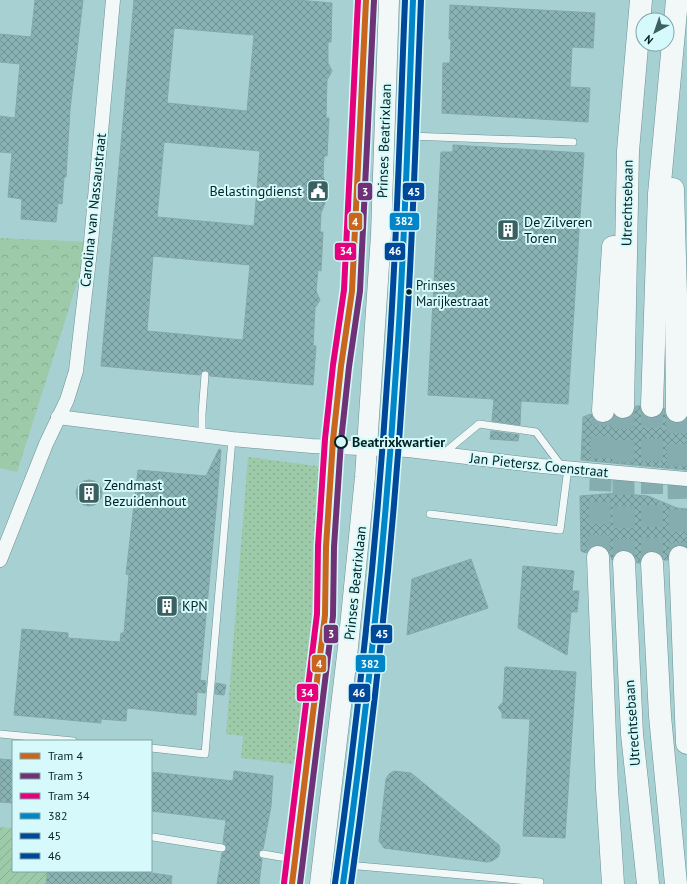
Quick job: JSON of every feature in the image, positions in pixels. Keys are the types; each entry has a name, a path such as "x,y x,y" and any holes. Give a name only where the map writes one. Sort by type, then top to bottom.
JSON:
{"main road":[{"name":"Utrechtsebaan","path":"613,409 611,257 628,151 641,0"},
{"path":"652,406 659,194 677,0"},
{"path":"669,96 676,294 677,411"},
{"path":"598,557 607,788 613,884"},
{"path":"680,557 687,743"},
{"name":"Utrechtsebaan","path":"624,562 632,727 648,884"},
{"name":"Utrechtsebaan","path":"652,563 660,716 676,884"}],"street":[{"name":"Carolina van Nassaustraat","path":"0,560 30,482 58,417 67,400 76,371 91,242 113,0"},
{"name":"Prinses Beatrixlaan","path":"320,884 348,648 367,449 381,235 389,0"},
{"name":"Prinses Beatrixlaan","path":"344,874 370,663 390,450 401,295 413,0"},
{"path":"58,417 232,439 312,446 390,450"},
{"name":"Jan Pietersz. Coenstraat","path":"390,450 687,479"}],"lane":[{"path":"408,136 573,142"},
{"path":"202,434 205,375"},
{"path":"430,514 560,530 565,468 536,432 479,424 443,454"},
{"path":"152,748 205,754 232,439"},
{"path":"0,734 63,740"},
{"path":"152,837 222,848"},
{"path":"263,854 292,859"},
{"path":"344,874 540,882"}],"green space":[{"path":"0,238 90,242 17,472 0,468"},
{"path":"248,457 324,467 299,765 241,758 243,736 226,734"},
{"path":"0,827 12,828 12,872 49,872 47,884 0,884"}],"building":[{"path":"35,0 83,0 70,109 66,177 64,177 62,204 58,203 56,222 21,219 22,199 8,197 12,153 0,152 0,116 15,118 20,64 0,62 0,34 31,37"},
{"path":"134,0 297,0 332,3 331,42 328,42 328,63 332,71 327,80 326,118 329,118 327,156 324,156 323,176 326,185 322,194 325,203 321,213 320,232 323,232 321,271 318,270 316,291 320,300 315,308 313,346 316,346 313,385 210,376 206,370 200,375 101,366","holes":["174,28 254,35 247,111 167,103","164,142 260,151 254,226 157,217","153,256 250,265 243,340 147,331"]},
{"path":"450,5 595,13 593,48 572,47 570,87 590,88 588,122 442,113 443,63 450,63"},
{"name":"De Zilveren Toren","path":"453,145 584,153 568,404 521,401 520,425 492,421 494,399 428,395 441,152 453,152"},
{"path":"636,406 640,406 641,412 645,416 651,418 658,417 664,408 666,417 671,422 677,423 687,418 687,470 581,460 583,417 591,414 596,421 602,423 609,422 614,415 623,419 629,418 633,414"},
{"path":"491,431 519,435 518,441 490,439"},
{"name":"KPN","path":"219,449 221,450 217,499 200,680 206,681 205,693 197,692 196,715 127,708 126,721 101,719 101,723 14,715 22,629 68,633 68,638 120,642 121,633 124,633 129,575 126,574 138,470 206,476"},
{"name":"Zendmast Bezuidenhout","path":"89,480 98,484 102,493 98,502 89,506 80,502 76,493 80,484"},
{"path":"617,493 648,496 677,508 687,509 687,547 680,545 674,546 669,552 668,560 664,560 657,552 646,552 641,557 640,563 637,563 635,556 630,551 624,550 617,552 612,560 609,551 603,546 592,546 586,553 581,551 580,496"},
{"path":"471,559 488,608 407,635 412,579"},
{"path":"523,566 574,571 572,591 579,591 577,612 571,612 567,655 518,628"},
{"path":"505,667 576,672 565,838 523,836 530,719 502,718 502,713 498,707 503,702"},
{"path":"216,683 226,685 224,695 215,694"},
{"path":"0,759 12,760 12,803 0,802"},
{"path":"234,771 273,776 271,806 263,849 259,851 258,854 262,859 259,884 217,884 222,853 226,851 227,848 223,843 226,820 152,811 152,772 233,781"},
{"path":"394,771 411,773 499,845 500,851 498,857 487,862 384,848 379,841 386,779 389,774"},
{"path":"48,872 145,872 172,876 171,884 46,884"}],"tunnel":[{"path":"652,406 652,563"},
{"path":"623,407 624,562"},
{"path":"598,557 603,411"},
{"path":"677,411 680,557"}],"tram line":[{"name":"34","path":"284,883 317,614 318,546 325,439 333,365 344,290 358,0"},
{"name":"4","path":"292,884 325,615 326,547 333,440 341,366 352,291 366,0"},
{"name":"3","path":"300,884 333,616 334,547 341,441 349,367 360,291 374,0"}],"transit line":[{"name":"46","path":"335,883 359,691 373,562 384,433 394,277 405,0"},
{"name":"382","path":"343,884 367,692 381,563 392,434 402,278 413,0"},
{"name":"45","path":"351,884 375,692 389,563 400,434 410,278 421,0"}],"place":[{"name":"Belastingdienst","path":"318,191"},
{"name":"De Zilveren Toren","path":"508,230"},
{"name":"Prinses Marijkestraat","path":"409,292"},
{"name":"Beatrixkwartier","path":"341,442"},
{"name":"Zendmast Bezuidenhout","path":"89,493"},
{"name":"KPN","path":"167,606"}]}
